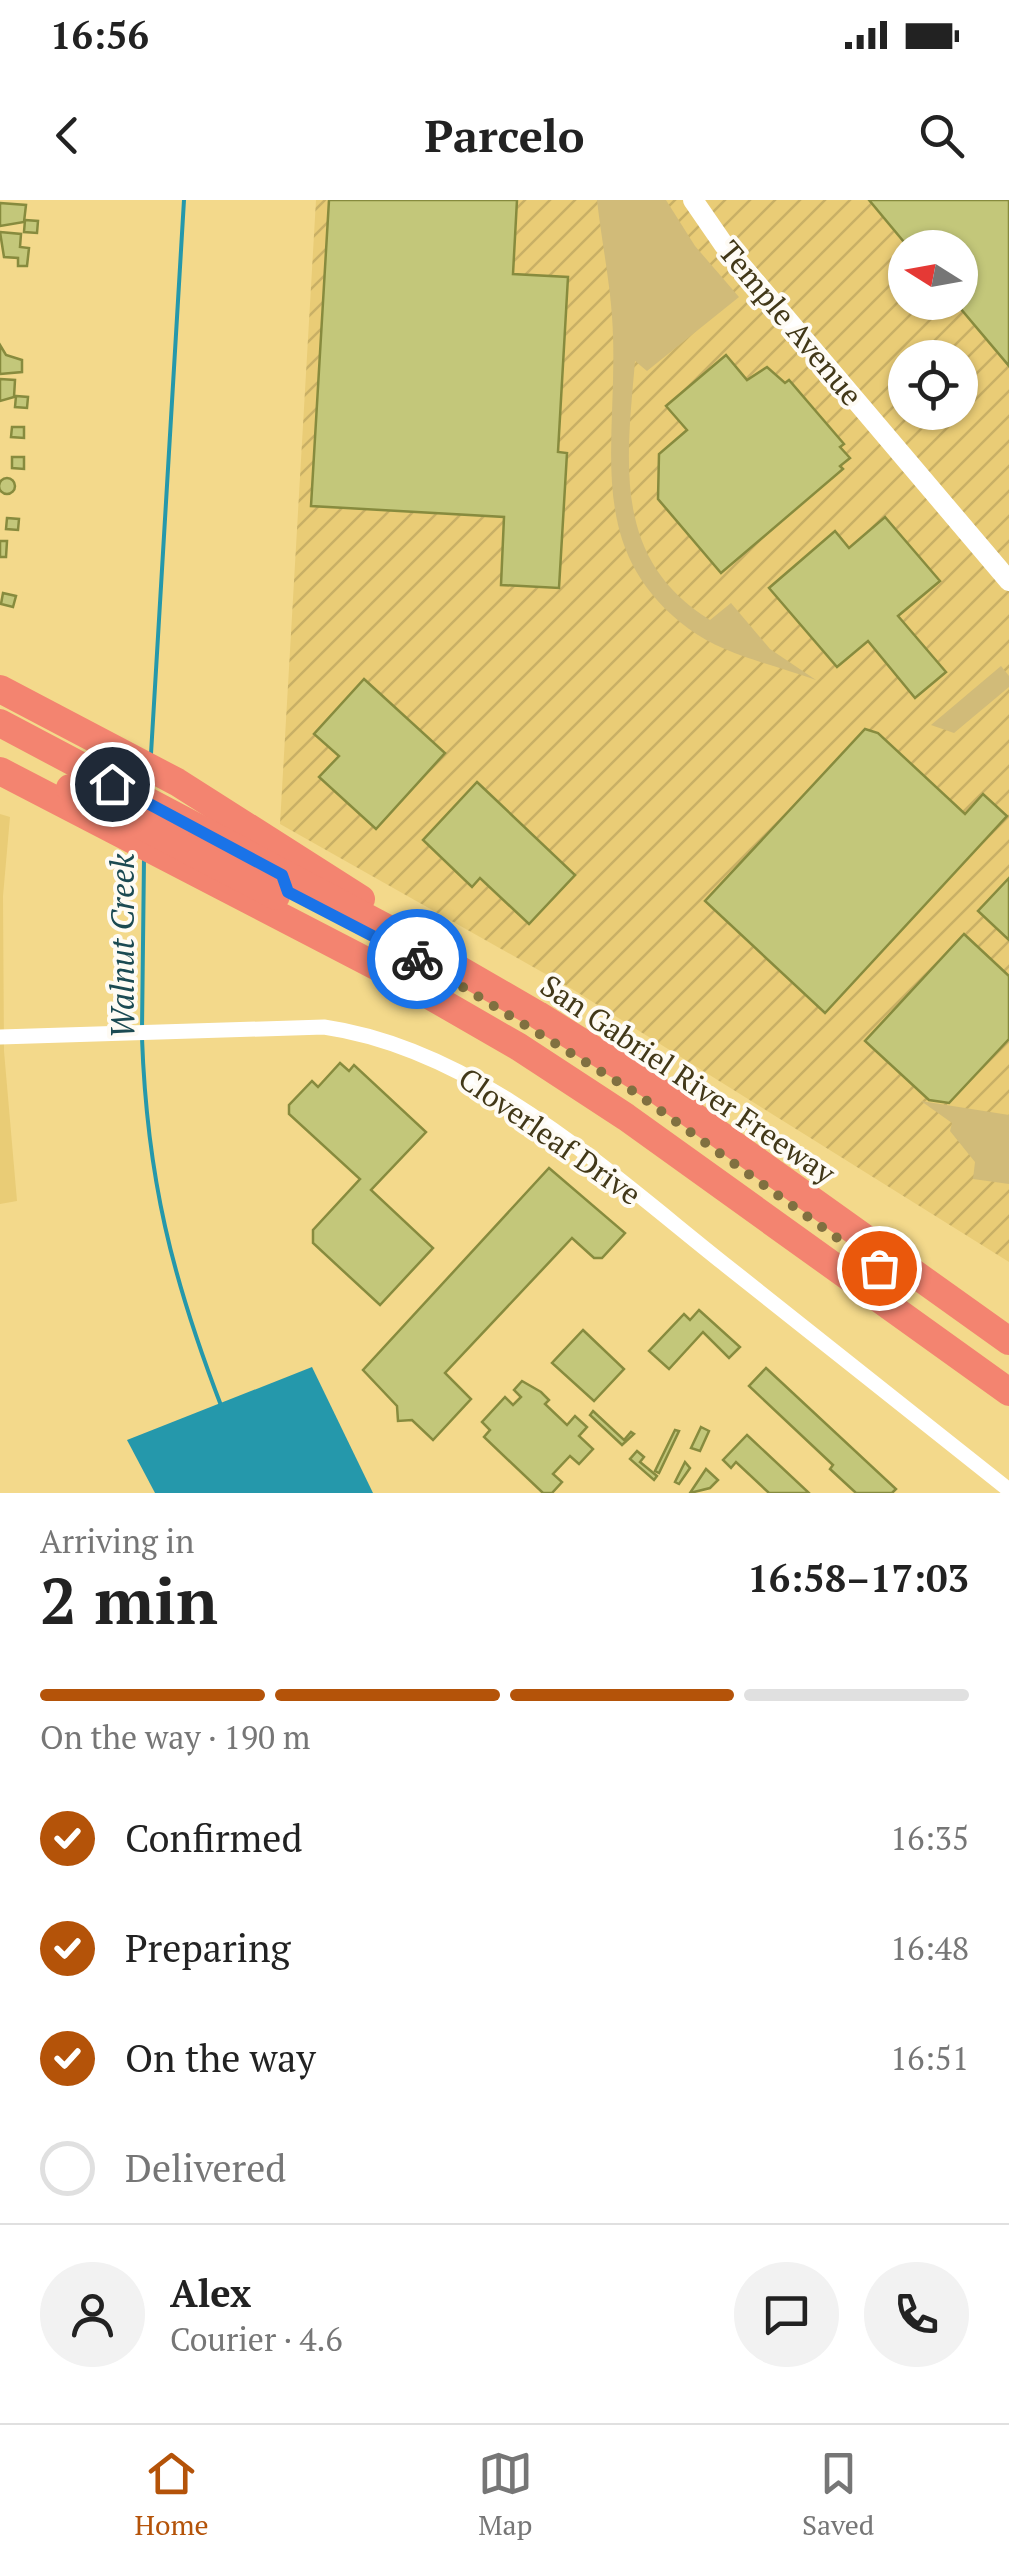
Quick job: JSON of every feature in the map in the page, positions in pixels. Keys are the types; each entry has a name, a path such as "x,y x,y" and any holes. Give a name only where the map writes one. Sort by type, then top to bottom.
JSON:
{"highway":[{"path":"9,694 147,765 288,892 478,994 636,1093 1009,1362"},
{"path":"5,753 277,881 394,956 576,1063 688,1138 1009,1373"},
{"path":"5,753 277,881 401,979 626,1117 1009,1392"},
{"name":"San Gabriel River Freeway","path":"277,881 350,889 398,934 648,1084 1009,1341"},
{"path":"920,1276 1009,1328"}],"main road":[{"name":"Temple Avenue","path":"693,200 724,245 1009,580"}],"street":[{"name":"Cloverleaf Drive","path":"0,1037 280,1026 364,1032 447,1064 580,1150 1009,1490"}],"shaded area":[{"path":"316,200 1009,200 1009,1262 572,989 280,824"},
{"path":"597,200 666,200 695,246 739,297 647,371 635,361 629,435 632,505 655,568 678,595 710,620 731,603 770,649 816,680 734,653 703,638 656,599 633,566 620,532 613,496 612,319"},
{"path":"1001,666 1009,676 1009,687 954,733 931,725"},
{"path":"0,814 10,817 3,896 4,1051 17,1201 0,1204"},
{"path":"921,1101 1009,1115 1009,1184 973,1179 975,1162 950,1131 952,1123"}],"water":[{"path":"312,1367 373,1493 155,1493 127,1440"}],"building":[{"path":"329,200 517,200 513,274 568,277 558,452 567,453 559,588 501,585 504,517 311,506"},
{"path":"869,200 1009,200 1009,366 970,320 978,320 978,230 894,230"},
{"path":"0,203 26,205 24,222 0,226"},
{"path":"25,220 38,221 37,233 24,232"},
{"path":"0,232 21,234 20,247 29,248 27,266 18,266 18,258 4,257"},
{"path":"0,345 6,355 22,360 22,372 0,374"},
{"path":"726,355 747,380 767,367 785,383 789,380 844,444 840,447 850,458 840,466 843,469 721,573 658,499 659,454 687,430 666,406"},
{"path":"0,379 15,380 14,397 0,401"},
{"path":"16,396 28,397 27,408 15,407"},
{"path":"12,427 24,427 24,438 11,437"},
{"path":"12,457 24,457 24,469 12,468"},
{"path":"7,478 15,486 7,494 -1,486"},
{"path":"885,517 940,581 898,616 946,672 915,698 868,641 837,667 769,588 835,531 849,548"},
{"path":"7,518 19,519 18,530 6,529"},
{"path":"0,541 7,541 6,557 0,557"},
{"path":"3,593 16,596 13,607 1,604"},
{"path":"364,679 445,753 376,829 319,777 339,756 314,734"},
{"path":"865,729 878,733 965,814 983,794 1007,816 825,1013 705,901"},
{"path":"477,782 575,875 529,924 480,878 472,887 423,840"},
{"path":"1009,878 1009,940 978,911"},
{"path":"964,934 1009,976 1009,1039 949,1103 929,1100 865,1041"},
{"path":"340,1063 349,1071 354,1065 426,1132 371,1190 433,1248 380,1305 313,1243 313,1230 360,1179 289,1114 289,1105 312,1081 318,1087"},
{"path":"549,1168 625,1233 602,1258 594,1258 572,1238 445,1373 471,1399 433,1440 412,1420 398,1421 397,1406 363,1370"},
{"path":"699,1310 740,1347 729,1358 703,1332 669,1369 649,1351 684,1314 690,1320"},
{"path":"583,1330 624,1369 594,1401 552,1363"},
{"path":"766,1368 896,1489 892,1493 856,1493 830,1469 833,1465 749,1386"},
{"path":"522,1381 541,1392 549,1400 545,1404 567,1425 575,1416 587,1427 579,1436 593,1449 579,1464 570,1456 553,1474 562,1482 552,1493 543,1493 484,1437 490,1430 482,1422 505,1397 513,1405 521,1397 514,1390"},
{"path":"593,1411 624,1440 631,1432 634,1434 622,1445 590,1415"},
{"path":"701,1427 709,1431 700,1451 691,1448"},
{"path":"675,1430 679,1431 659,1473 655,1471"},
{"path":"747,1435 809,1493 769,1493 736,1462 731,1468 723,1460"},
{"path":"637,1451 644,1457 640,1462 657,1476 654,1480 630,1459"},
{"path":"685,1462 690,1468 679,1484 675,1482"},
{"path":"706,1469 718,1480 710,1488 690,1493"}],"waterway":[{"name":"Walnut Creek","path":"151,754 184,200"},
{"name":"Walnut Creek","path":"142,1029 144,859"},
{"name":"Walnut Creek","path":"142,1038 150,1137 165,1227 189,1315 222,1408"}],"way so far":[{"path":"417,959 520,1018 636,1093 879,1268"}],"route":[{"path":"112,784 282,875 288,892 417,959"}]}
